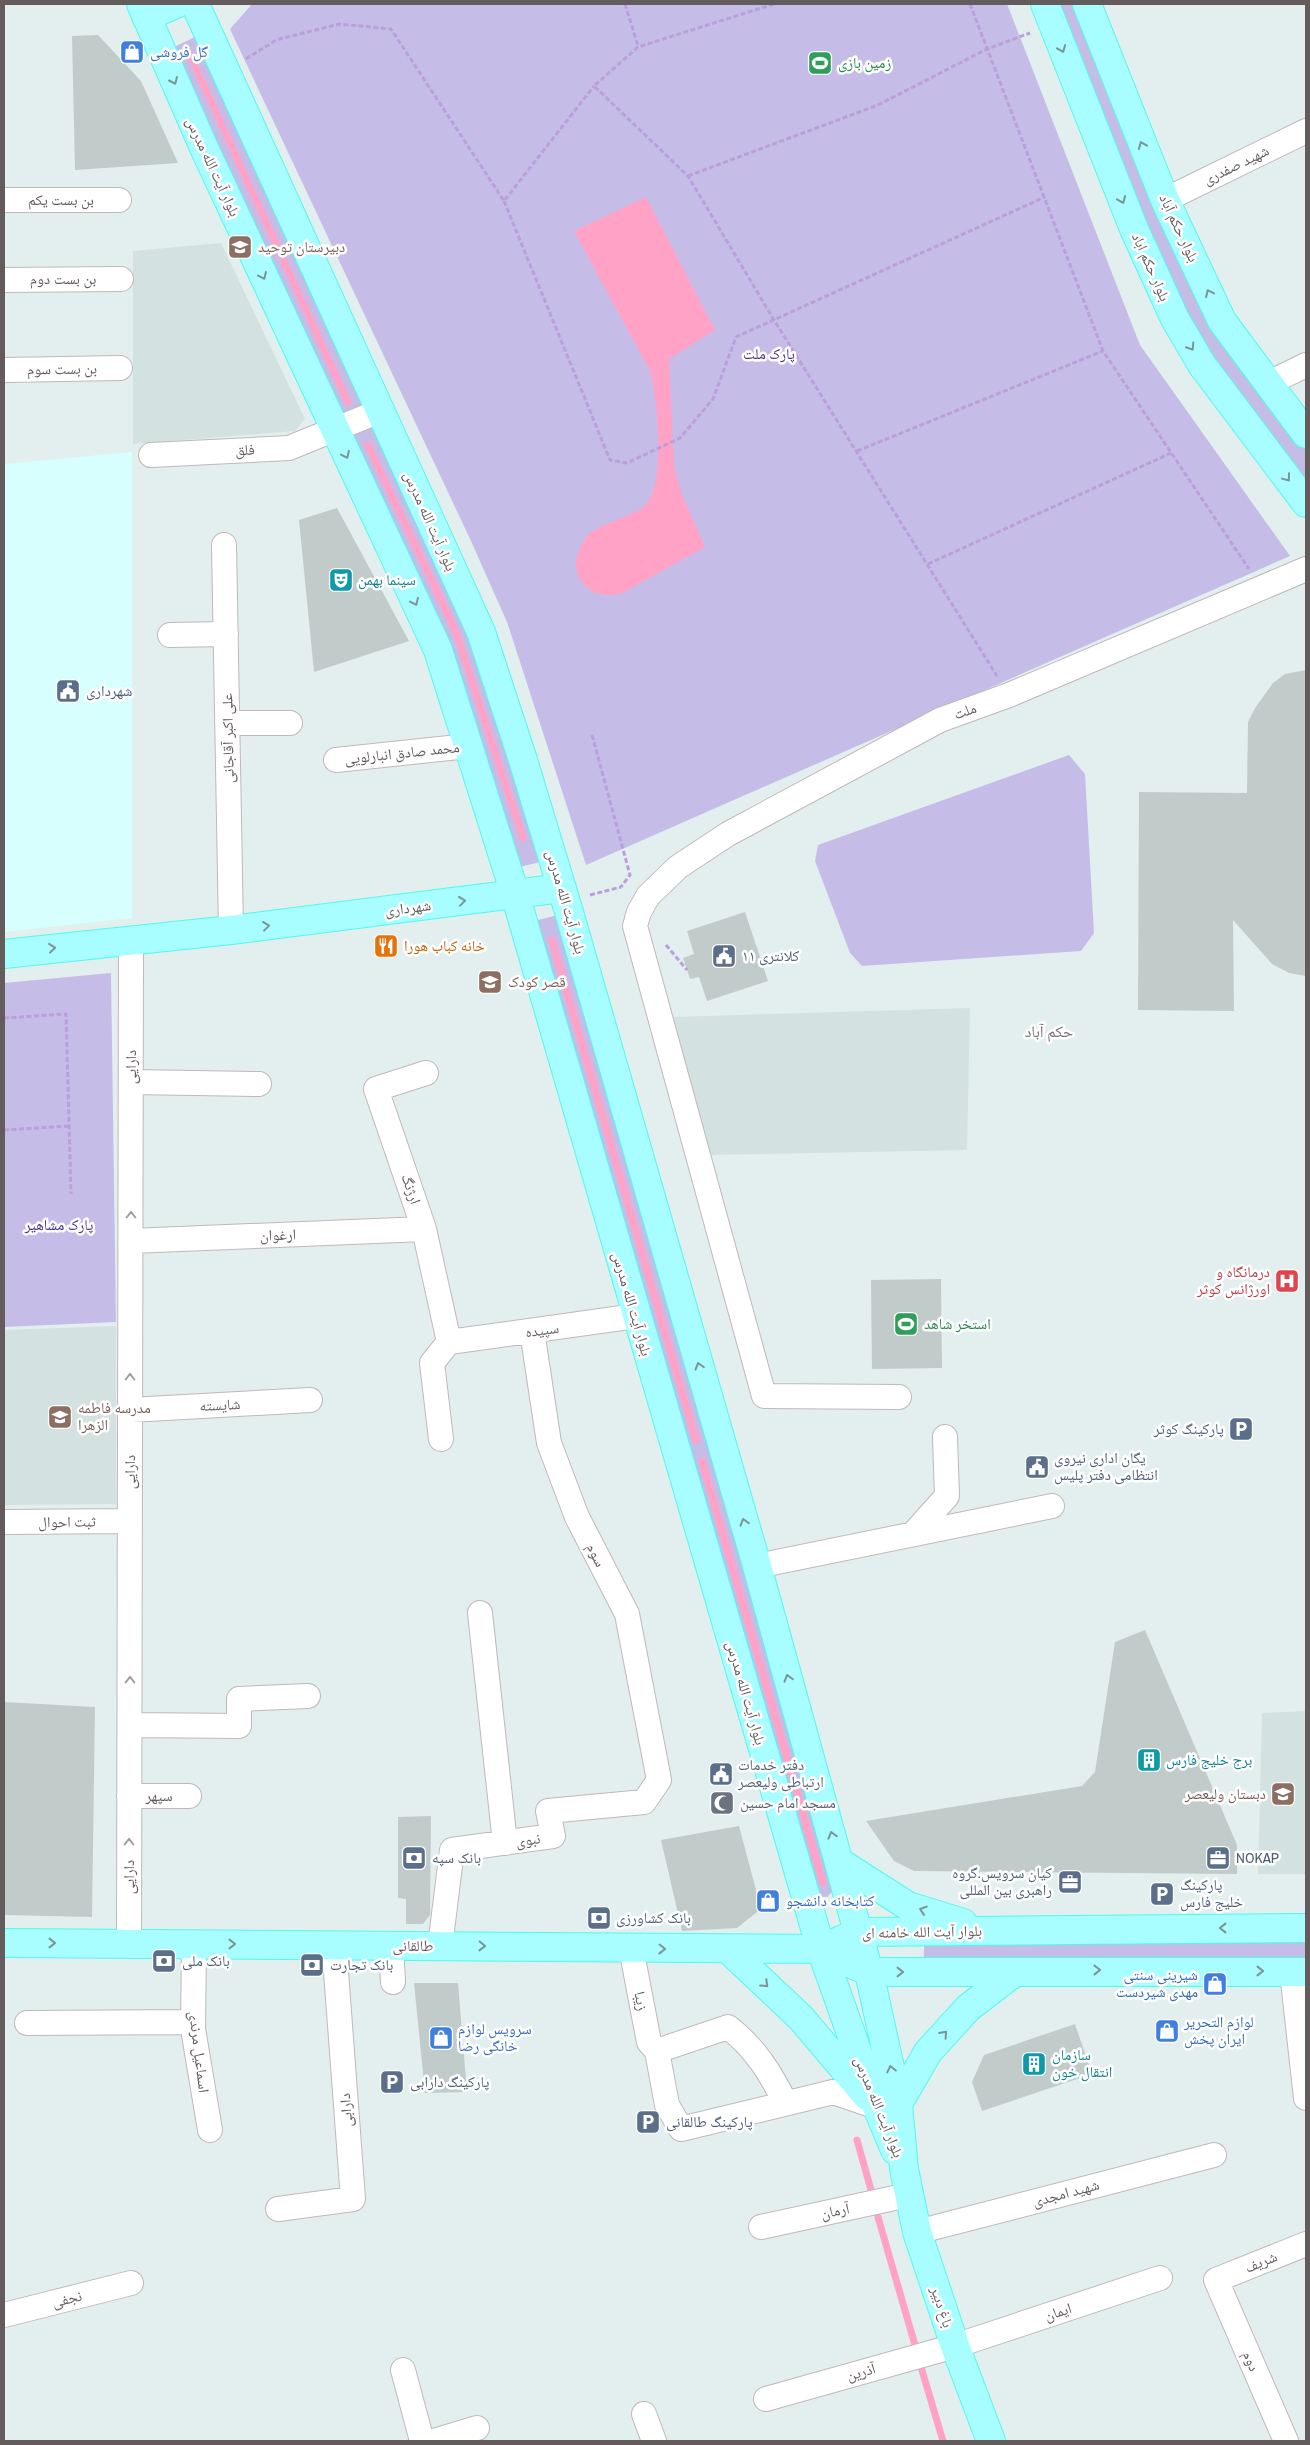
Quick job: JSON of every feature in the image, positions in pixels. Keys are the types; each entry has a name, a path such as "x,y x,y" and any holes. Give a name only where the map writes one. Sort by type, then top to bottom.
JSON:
{"main road":[{"path":"143,10 176,4"},
{"name":"بلوار آیت الله مدرس","path":"195,4 224,72 481,632 573,892 859,1932 869,1972 888,2106 906,2182"},
{"name":"بلوار حکم اباد","path":"1045,4 1134,229 1175,319 1202,365 1306,503"},
{"name":"بلوار حکم آباد","path":"1087,4 1165,200 1222,321 1306,434"},
{"name":"بلوار آیت الله مدرس","path":"143,10 205,150 438,650 515,894 821,1949 888,2106"},
{"name":"شهرداری","path":"4,954 231,930 515,894 573,892"},
{"path":"839,1862 908,1906 986,1931"},
{"name":"بلوار آیت الله خامنه ای","path":"821,1949 859,1932 1306,1928"},
{"path":"1056,1930 1041,1941 1040,1949 1042,1958 1062,1970"},
{"name":"طالقانی","path":"4,1943 390,1945 729,1950 821,1949"},
{"path":"821,1949 869,1972 1015,1972 1062,1970 1299,1972"},
{"path":"729,1950 801,2018 837,2060 888,2106 928,2052 968,2008 1015,1972"},
{"name":"باغ دبیر","path":"906,2182 917,2232 955,2346 991,2441"}],"street":[{"name":"شهید صفدری","path":"1165,200 1306,132"},
{"name":"بن بست یکم","path":"4,200 119,200"},
{"name":"بن بست دوم","path":"4,280 122,279"},
{"path":"1269,383 1306,365"},
{"name":"بن بست سوم","path":"4,370 120,368"},
{"name":"فلق","path":"151,455 289,448 335,431 380,411"},
{"name":"علی اکبر آقاجانی","path":"224,545 231,930"},
{"name":"ملت","path":"899,1397 764,1396 635,926 639,912 648,896 678,867 728,834 940,720 1009,695 1262,590 1306,569"},
{"path":"170,635 226,634"},
{"path":"227,723 290,723"},
{"name":"محمد صادق انبارلویی","path":"336,760 468,746"},
{"name":"دارایی","path":"129,1944 131,940"},
{"name":"ارژنگ","path":"426,1073 376,1089 424,1229 448,1342"},
{"path":"131,1082 259,1084"},
{"name":"ارغوان","path":"130,1241 424,1229"},
{"name":"سپیده","path":"448,1342 636,1316"},
{"name":"سوم","path":"532,1331 548,1443 577,1517 627,1614 659,1780"},
{"path":"441,1439 432,1363 448,1342"},
{"name":"شایسته","path":"130,1410 310,1400"},
{"path":"913,1534 947,1496 945,1437"},
{"path":"757,1566 1052,1506"},
{"name":"ثبت احوال","path":"4,1522 130,1521"},
{"path":"480,1613 506,1843"},
{"path":"130,1725 238,1726 239,1699 308,1696"},
{"name":"نبوی","path":"440,1946 452,1850 554,1836 548,1811 644,1802 659,1780"},
{"name":"سپهر","path":"130,1796 189,1796"},
{"name":"اسماعیل مرندی","path":"194,1944 193,2022 210,2130"},
{"name":"دارابی","path":"278,2209 353,2200 334,1945"},
{"path":"390,1945 393,1982"},
{"name":"زیبا","path":"631,1948 649,2042 657,2051 667,2105 681,2129 785,2102"},
{"path":"1299,1972 1306,2098"},
{"path":"27,2023 193,2022"},
{"path":"657,2051 728,2027 745,2040 769,2070 785,2102 834,2092 888,2106"},
{"path":"834,2092 839,2087 837,2060"},
{"name":"شهید امجدی","path":"917,2232 1214,2155"},
{"name":"آرمان","path":"761,2227 906,2182"},
{"name":"شریف","path":"1216,2280 1306,2244"},
{"name":"ایمان","path":"955,2346 1160,2278"},
{"name":"دوم","path":"1216,2280 1286,2441"},
{"name":"نجفی","path":"4,2315 131,2283"},
{"name":"آذرین","path":"766,2399 955,2346"},
{"path":"403,2370 422,2441"},
{"path":"644,2414 654,2441"},
{"path":"434,2441 477,2428"}],"path":[{"path":"625,4 638,47"},
{"path":"504,201 594,86 638,47 774,4"},
{"path":"970,4 1103,351 1262,590"},
{"path":"224,72 276,40 339,24 391,29 504,201 610,460 627,463 680,438 713,399 736,337 1045,197"},
{"path":"688,176 878,105 987,49 1036,31"},
{"path":"594,86 688,176 774,320 1009,695"},
{"path":"857,451 1103,351"},
{"path":"928,564 1171,454"},
{"path":"573,892 620,887 630,875 592,735"},
{"path":"4,1018 66,1014 71,1194"},
{"path":"4,1130 70,1126"}],"shaded area":[{"path":"646,197 715,330 669,359 674,466 682,495 705,547 624,592 608,595 594,592 582,582 576,567 578,554 588,535 601,527 636,512 650,498 658,464 657,421 650,371 574,231"},
{"path":"221,243 305,419 295,431 133,444 133,251"},
{"name":"شهرداری","path":"132,452 132,918 4,932 4,464"},
{"path":"970,1008 967,1150 709,1155 672,1017"},
{"name":"مدرسه فاطمه الزهرا","path":"116,1326 116,1504 4,1505 4,1330"},
{"name":"دبستان ولیعصر","path":"1306,1711 1306,1874 1258,1874 1262,1713"}],"green space":[{"name":"پارک ملت","path":"252,4 1007,4 1140,345 1290,556 586,865 507,622 471,541 230,29"},
{"path":"1045,4 1087,4 1222,321 1306,434 1306,503 1202,365"},
{"path":"206,32 367,383 362,405 355,411 341,414 161,53"},
{"path":"372,427 391,436 553,859 507,870 351,436 356,431"},
{"path":"1069,755 1085,774 1094,933 1081,951 862,966 850,953 815,861 818,845"},
{"path":"569,912 835,1889 827,1897 814,1896 523,924"},
{"name":"پارک مشاهیر","path":"111,973 116,1322 4,1327 4,983"},
{"path":"1306,1928 1306,1972 923,1972 925,1931"}],"building":[{"path":"98,35 141,81 178,163 75,170 72,36"},
{"name":"سینما بهمن","path":"337,508 409,641 314,672 299,520"},
{"path":"1306,670 1306,976 1289,973 1272,964 1233,920 1234,1011 1138,1010 1139,792 1247,793 1248,722 1255,708 1273,683 1285,674"},
{"name":"کلانتری ۱۱","path":"745,912 768,981 707,1001 699,977 690,979 683,958 694,954 687,931"},
{"name":"استخر شاهد","path":"941,1279 942,1368 872,1369 871,1280"},
{"name":"برج خلیج فارس","path":"1145,1630 1237,1845 1237,1874 914,1871 894,1861 866,1821 1082,1786 1095,1772 1115,1642"},
{"path":"4,1702 95,1707 92,1917 4,1915"},
{"name":"بانک سپه","path":"431,1816 430,1915 423,1924 406,1924 406,1899 398,1898 398,1817"},
{"path":"739,1826 761,1909 737,1928 682,1931 661,1840"},
{"name":"سرویس لوازم خانگی رضا","path":"414,1983 458,1983 467,2092 425,2093"},
{"name":"سازمان انتقال خون","path":"1075,2024 1092,2074 982,2111 972,2082 984,2055"}],"waterway":[{"path":"190,55 348,402"},
{"path":"368,445 456,632 523,838"},
{"path":"552,940 696,1440"},
{"path":"702,1461 823,1883"},
{"path":"857,2140 873,2197"},
{"path":"878,2217 917,2352"},
{"path":"921,2367 943,2441"}],"place":[{"name":"گل فروشی","path":"132,52"},
{"name":"زمین بازی","path":"820,63"},
{"name":"دبیرستان توحید","path":"240,247"},
{"name":"سینما بهمن","path":"341,580"},
{"name":"شهرداری","path":"68,691"},
{"name":"خانه کباب هورا","path":"386,946"},
{"name":"کلانتری ۱۱","path":"724,956"},
{"name":"قصر کودک","path":"490,982"},
{"name":"درمانگاه و اورژانس کوثر","path":"1287,1281"},
{"name":"استخر شاهد","path":"906,1324"},
{"name":"مدرسه فاطمه الزهرا","path":"60,1417"},
{"name":"پارکینگ کوثر","path":"1241,1429"},
{"name":"یگان اداری نیروی انتظامی دفتر پلیس","path":"1037,1467"},
{"name":"برج خلیج فارس","path":"1149,1760"},
{"name":"دفتر خدمات ارتباطی ولیعصر","path":"721,1774"},
{"name":"دبستان ولیعصر","path":"1283,1794"},
{"name":"مسجد امام حسین","path":"722,1803"},
{"name":"بانک سپه","path":"414,1858"},
{"name":"NOKAP","path":"1218,1858"},
{"name":"کیان سرویس.گروه راهبری بین المللی","path":"1070,1882"},
{"name":"پارکینگ خلیج فارس","path":"1162,1894"},
{"name":"کتابخانه دانشجو","path":"768,1901"},
{"name":"بانک کشاورزی","path":"599,1918"},
{"name":"بانک ملی","path":"164,1961"},
{"name":"بانک تجارت","path":"312,1965"},
{"name":"شیرینی سنتی مهدی شیردست","path":"1215,1984"},
{"name":"لوازم التحریر ایران پخش","path":"1167,2031"},
{"name":"سرویس لوازم خانگی رضا","path":"441,2038"},
{"name":"سازمان انتقال خون","path":"1034,2064"},
{"name":"پارکینگ دارابی","path":"392,2082"},
{"name":"پارکینگ طالقانی","path":"648,2122"}],"district":[{"name":"حکم آباد","path":"1049,1031"}]}
